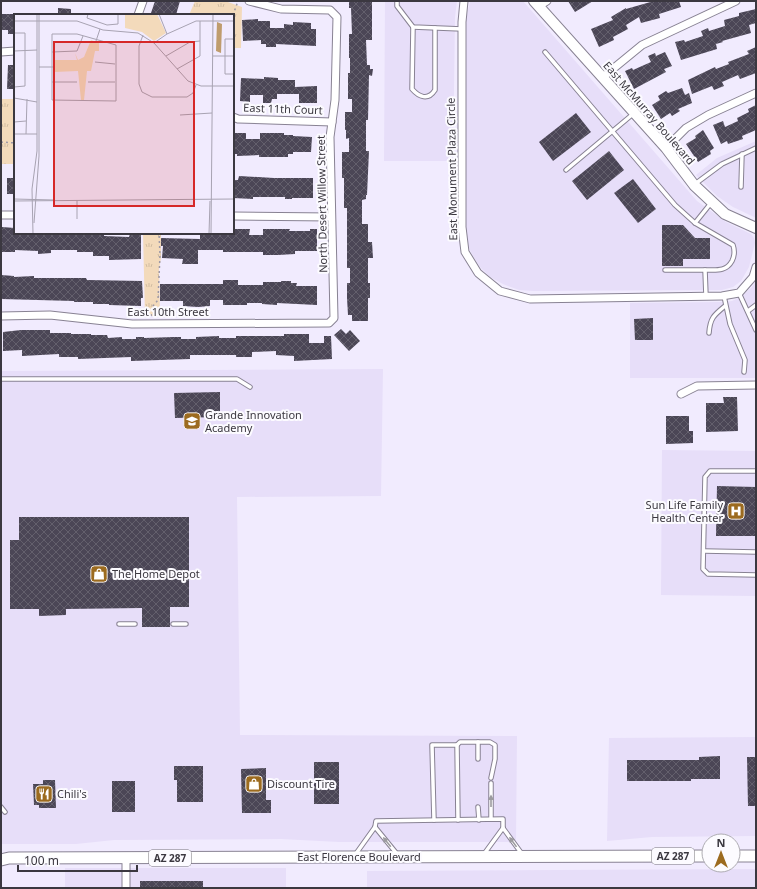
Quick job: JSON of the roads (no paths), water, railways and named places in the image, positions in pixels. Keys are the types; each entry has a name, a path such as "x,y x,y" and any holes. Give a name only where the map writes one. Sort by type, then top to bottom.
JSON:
{"main road":[{"name":"East Florence Boulevard","path":"4,858 701,856"},
{"path":"741,856 756,856"}],"street":[{"path":"138,14 143,1"},
{"name":"North Desert Willow Street","path":"249,1 281,9 330,10 337,17 335,100 330,137 331,217 334,263 334,318"},
{"name":"East Monument Plaza Circle","path":"464,1 462,29 462,227 465,252 478,273 500,291 530,299 724,296 739,293"},
{"path":"603,77 642,45 736,1"},
{"name":"East McMurray Boulevard","path":"540,3 666,148 694,185 725,214 756,228"},
{"path":"1,52 14,51"},
{"path":"666,148 686,128 708,115 756,93"},
{"name":"East 11th Court","path":"234,117 238,119 332,122"},
{"path":"1,215 14,215"},
{"path":"234,216 331,217"},
{"path":"739,293 753,277 756,267"},
{"name":"East 10th Street","path":"1,316 50,315 132,324 329,323 334,318"},
{"path":"681,394 697,386 756,385"},
{"path":"126,858 126,888"}],"lane":[{"path":"397,1 397,6 413,27 412,89 417,95 424,97 432,94 435,90 435,28"},
{"path":"413,27 462,29"},
{"path":"545,52 675,205 695,223 733,245 734,256 727,268 722,270 665,270"},
{"path":"566,170 635,113"},
{"path":"694,185 722,164 756,148"},
{"path":"741,187 742,154"},
{"path":"695,223 712,202"},
{"path":"705,270 706,296"},
{"path":"739,293 756,330"},
{"path":"724,296 730,324 745,360 744,372"},
{"path":"709,333 709,324 713,315 725,306"},
{"path":"748,311 756,306"},
{"path":"1,379 237,379 250,387"},
{"path":"756,471 710,471 705,477 704,551 704,569 708,574 756,574"},
{"path":"704,551 756,552"},
{"path":"119,624 135,624"},
{"path":"173,624 186,624"},
{"path":"434,820 432,745 456,745 460,742 490,742 495,745 495,759 491,778"},
{"path":"478,742 478,759"},
{"path":"456,745 458,820"},
{"path":"491,783 491,819"},
{"path":"1,807 5,812"},
{"path":"478,807 479,820"},
{"path":"353,858 375,827 376,821 491,819 504,819 504,828 523,856"},
{"path":"375,827 399,857"},
{"path":"482,857 504,828"}],"place":[{"name":"Grande Innovation Academy","path":"192,421"},
{"name":"Sun Life Family Health Center","path":"736,511"},
{"name":"The Home Depot","path":"99,574"},
{"name":"Discount Tire","path":"254,784"},
{"name":"Chili's","path":"44,794"}]}
